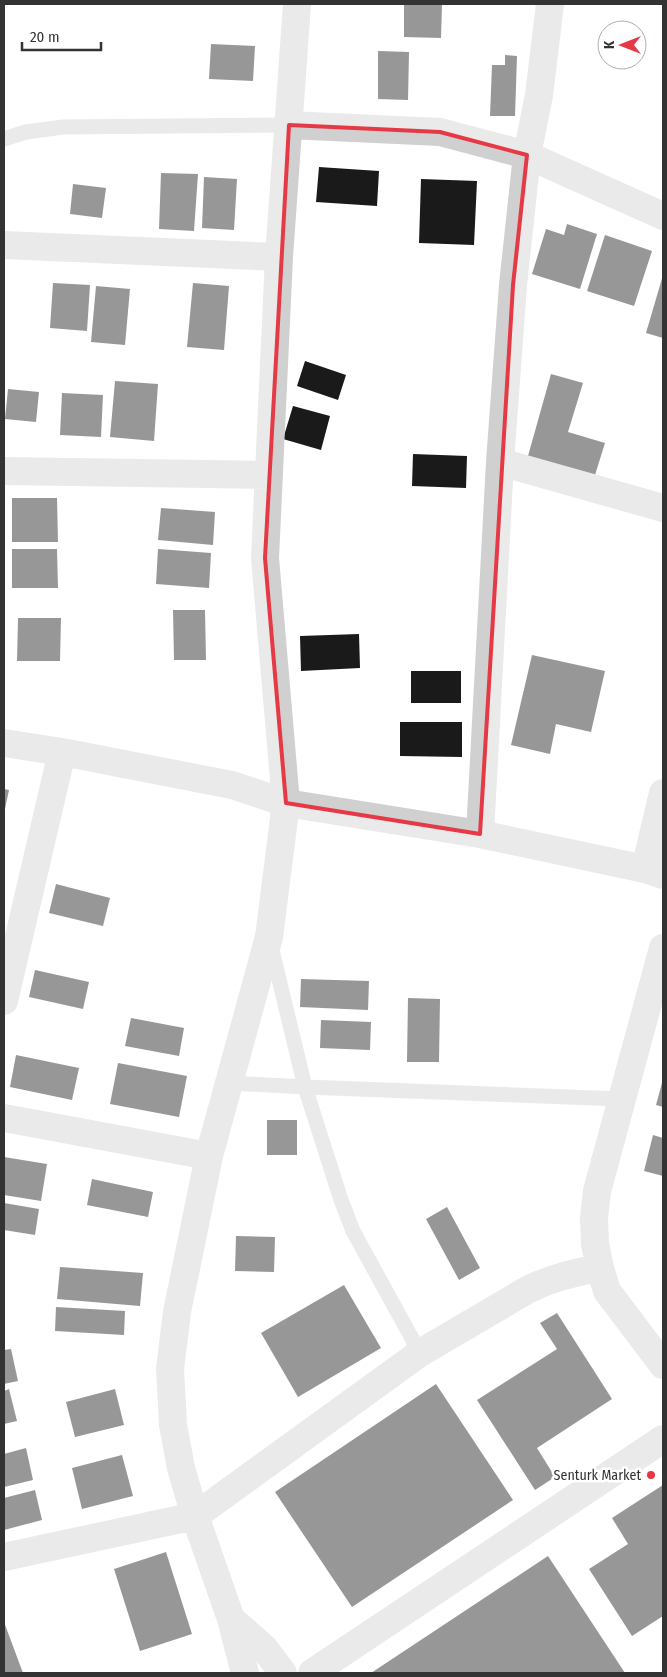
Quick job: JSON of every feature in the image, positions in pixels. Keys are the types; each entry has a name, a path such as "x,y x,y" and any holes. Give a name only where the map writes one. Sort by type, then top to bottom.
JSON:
{"street":[{"path":"245,1673 232,1620 195,1516 181,1468 173,1425 170,1369 177,1312 209,1156 269,937 286,803 265,558 279,258 297,4"},
{"path":"480,834 500,462 513,285 527,155 540,95 550,4"},
{"path":"289,125 440,132 527,155 663,216"},
{"path":"4,246 279,258"},
{"path":"500,462 663,508"},
{"path":"4,470 269,475"},
{"path":"4,742 232,785 286,803 480,834 654,872 663,793"},
{"path":"4,1001 62,752"},
{"path":"663,948 597,1191 594,1218 595,1244 607,1291 663,1365"},
{"path":"4,1118 209,1156"},
{"path":"4,1556 195,1516 420,1353 529,1289 568,1274 600,1268"},
{"path":"312,1673 663,1439"},
{"path":"232,1620 264,1648 283,1673"}],"lane":[{"path":"4,139 26,132 63,127 289,125"},
{"path":"269,937 305,1087 341,1200 353,1231 420,1353"},
{"path":"229,1082 305,1087 622,1099"}],"highlighted area":[{"path":"289,125 440,132 527,155 513,285 480,834 286,803 265,558"}],"building":[{"path":"404,4 442,4 441,38 404,37"},
{"path":"211,44 255,46 253,81 209,79"},
{"path":"378,51 409,52 408,100 378,99"},
{"path":"505,55 517,56 515,116 490,116 492,65 505,65"},
{"path":"319,167 379,171 377,206 316,202"},
{"path":"161,173 198,174 194,231 159,229"},
{"path":"204,177 237,179 234,230 202,228"},
{"path":"421,179 477,181 474,245 419,243"},
{"path":"73,184 106,188 102,218 70,214"},
{"path":"567,224 597,234 580,289 532,274 546,229 564,235"},
{"path":"605,235 652,251 634,306 587,291"},
{"path":"663,275 663,338 646,333"},
{"path":"53,283 90,285 87,331 50,328"},
{"path":"193,283 229,286 224,350 187,347"},
{"path":"96,286 130,289 125,345 91,342"},
{"path":"305,361 346,375 338,400 297,386"},
{"path":"551,374 583,383 568,432 605,443 595,475 528,456"},
{"path":"115,381 158,384 154,441 110,437"},
{"path":"8,389 39,392 36,422 5,419"},
{"path":"62,393 103,395 101,437 60,435"},
{"path":"293,406 330,416 321,450 283,439"},
{"path":"413,454 467,456 466,488 412,486"},
{"path":"12,498 57,498 58,542 12,542"},
{"path":"161,508 215,512 213,545 158,540"},
{"path":"12,549 57,549 58,588 12,588"},
{"path":"158,549 211,553 209,588 156,584"},
{"path":"173,610 205,610 206,660 174,660"},
{"path":"18,618 61,618 60,661 17,661"},
{"path":"359,634 360,668 301,671 300,636"},
{"path":"532,655 605,671 591,732 556,724 550,754 511,745"},
{"path":"411,671 461,671 461,703 411,703"},
{"path":"400,722 462,722 462,757 400,756"},
{"path":"4,789 9,790 5,809 4,809"},
{"path":"56,884 110,898 103,926 49,913"},
{"path":"35,970 89,982 83,1009 29,997"},
{"path":"301,979 369,981 368,1010 300,1007"},
{"path":"408,998 440,999 439,1062 407,1062"},
{"path":"131,1018 184,1028 179,1056 125,1046"},
{"path":"321,1020 371,1022 370,1050 320,1048"},
{"path":"16,1055 79,1068 72,1100 10,1087"},
{"path":"118,1063 187,1076 179,1117 110,1104"},
{"path":"663,1079 663,1107 656,1105"},
{"path":"267,1120 297,1120 297,1155 267,1155"},
{"path":"653,1135 663,1138 663,1176 644,1171"},
{"path":"4,1157 47,1164 41,1201 4,1195"},
{"path":"92,1179 153,1192 148,1217 87,1205"},
{"path":"4,1203 39,1209 35,1235 4,1230"},
{"path":"447,1207 480,1268 459,1280 426,1219"},
{"path":"236,1236 275,1237 274,1272 235,1271"},
{"path":"60,1267 143,1273 140,1306 57,1299"},
{"path":"344,1285 381,1348 298,1397 261,1333"},
{"path":"56,1307 125,1311 124,1335 55,1331"},
{"path":"557,1313 612,1399 537,1448 555,1477 535,1490 477,1400 557,1349 540,1323"},
{"path":"11,1349 18,1381 4,1384 4,1350"},
{"path":"436,1384 513,1500 352,1607 275,1492"},
{"path":"9,1389 17,1421 4,1424 4,1391"},
{"path":"115,1389 124,1425 75,1437 66,1402"},
{"path":"26,1448 33,1480 4,1487 4,1454"},
{"path":"122,1455 133,1496 82,1509 72,1468"},
{"path":"663,1485 663,1616 632,1636 589,1569 628,1544 612,1518"},
{"path":"35,1490 42,1520 4,1530 4,1498"},
{"path":"166,1552 192,1634 140,1651 114,1569"},
{"path":"548,1556 625,1673 371,1673"},
{"path":"4,1622 23,1673 4,1673"}],"place":[{"name":"Senturk Market","path":"651,1475"}]}
